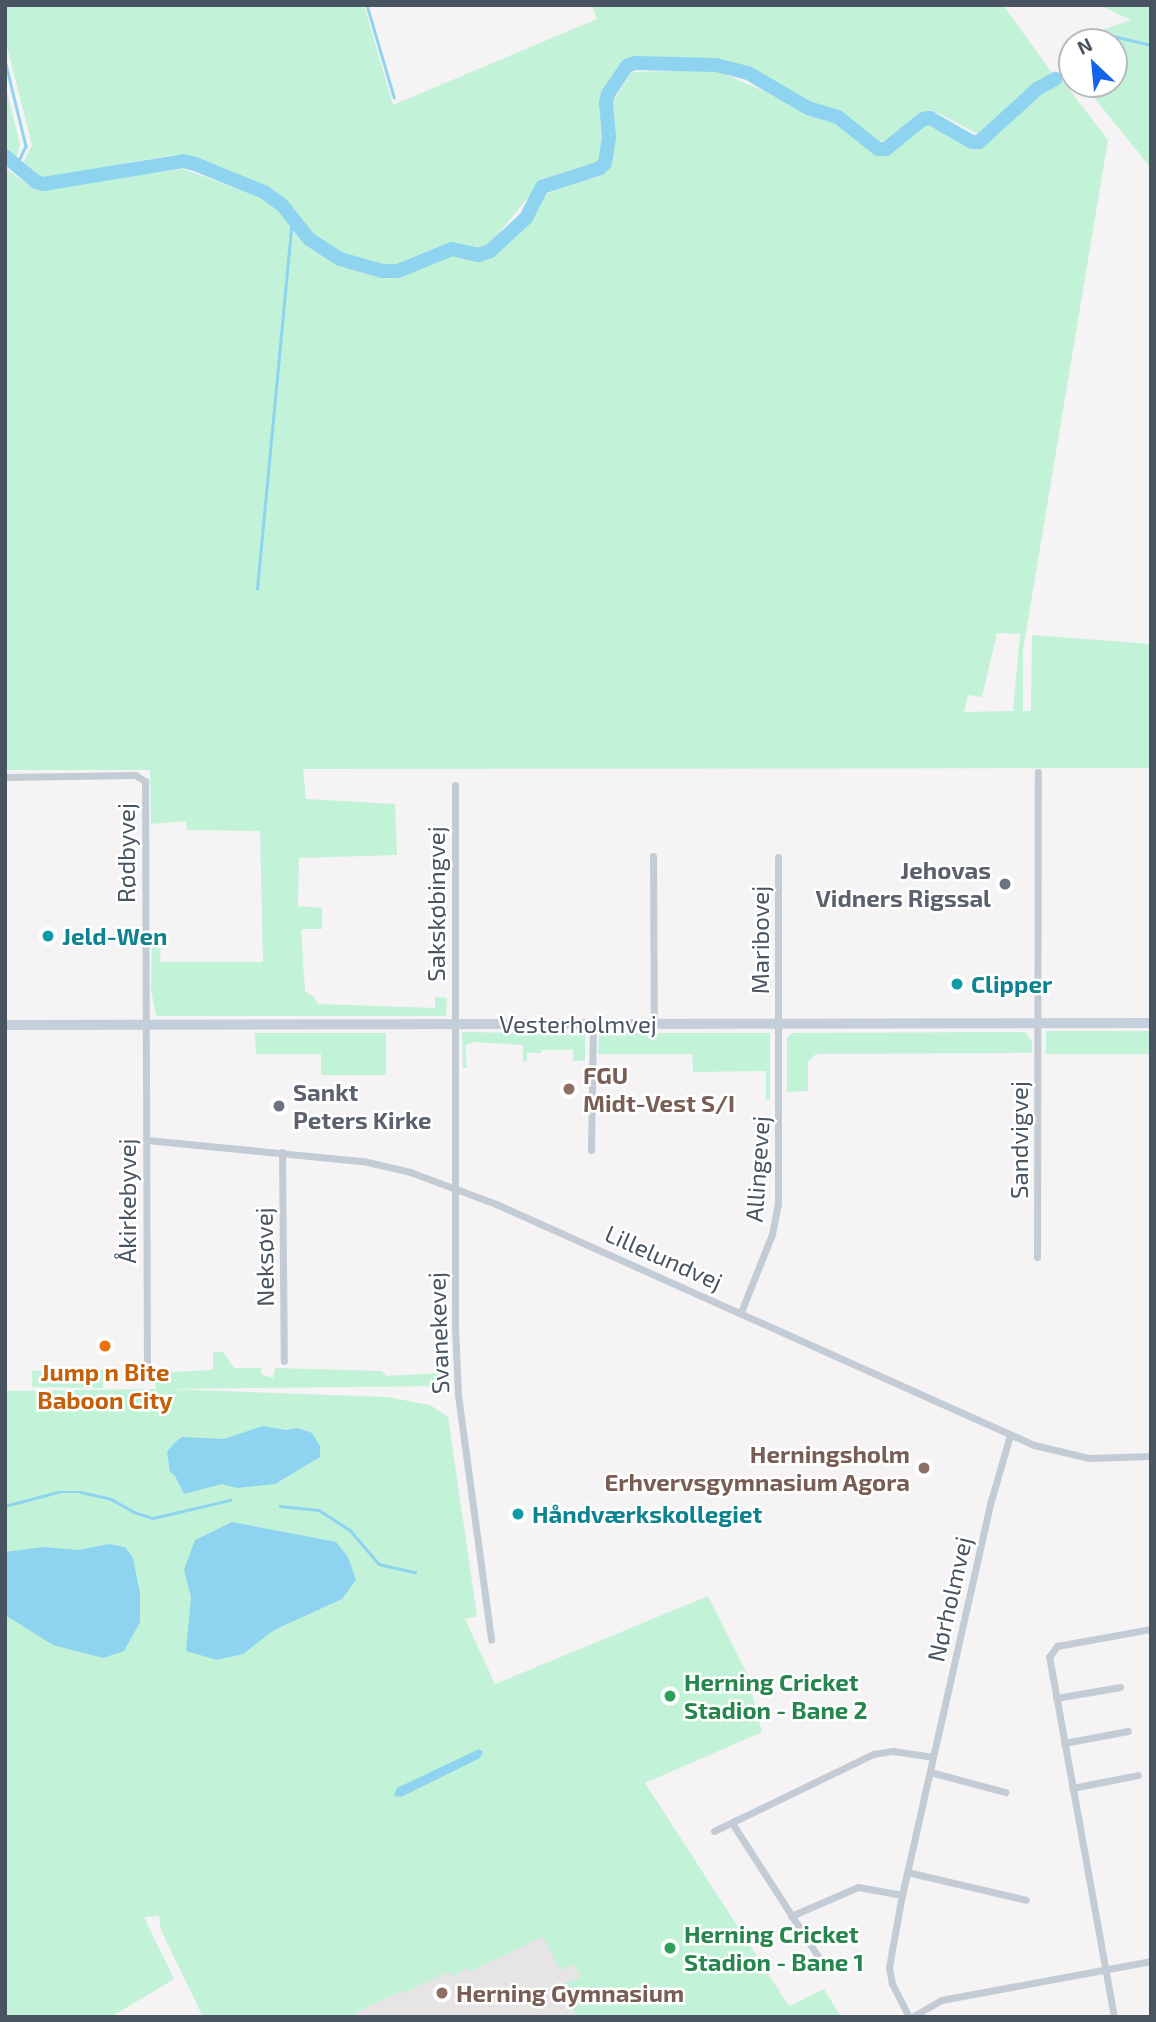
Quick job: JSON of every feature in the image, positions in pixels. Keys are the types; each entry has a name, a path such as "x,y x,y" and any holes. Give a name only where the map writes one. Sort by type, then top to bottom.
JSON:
{"street":[{"name":"Sandvigvej","path":"1037,1257 1038,772"},
{"name":"Rødbyvej","path":"5,777 135,775 145,781 146,1025"},
{"name":"Sakskøbingvej","path":"455,786 455,1023"},
{"path":"653,856 654,1024"},
{"name":"Maribovej","path":"778,857 779,1023"},
{"name":"Svanekevej","path":"455,1023 458,1395 491,1640"},
{"name":"Allingevej","path":"741,1312 772,1234 778,1204 779,1023"},
{"name":"Vesterholmvej","path":"5,1025 1151,1023"},
{"path":"591,1150 593,1024"},
{"name":"Åkirkebyvej","path":"146,1025 147,1378"},
{"name":"Lillelundvej","path":"147,1140 363,1161 410,1171 455,1187 741,1312 1010,1435 1049,1450 1089,1458 1151,1456"},
{"name":"Neksøvej","path":"282,1152 284,1361"},
{"name":"Nørholmvej","path":"910,2017 892,1984 889,1967 907,1872 990,1504 1010,1435"},
{"path":"1114,2017 1049,1657 1057,1646 1151,1629"},
{"path":"1056,1698 1119,1687"},
{"path":"1064,1743 1128,1731"},
{"path":"714,1831 873,1754 893,1751 933,1757"},
{"path":"930,1772 1005,1792"},
{"path":"1072,1788 1138,1775"},
{"path":"732,1823 820,1958"},
{"path":"907,1872 1026,1900"},
{"path":"791,1916 858,1887 902,1895"},
{"path":"910,2017 941,2000 1151,1961"}],"shaded area":[{"path":"553,1917 599,2017 356,2017 355,2013"}],"green space":[{"path":"5,5 364,5 393,105 597,19 592,5 1003,5 1052,73 1032,86 980,135 938,113 918,114 887,141 877,141 841,114 810,105 751,70 714,61 638,57 622,65 602,97 605,135 600,162 563,179 540,183 487,247 476,250 455,243 409,265 381,267 343,256 313,236 283,202 268,192 187,155 172,155 39,179 22,165 32,145 5,39"},
{"path":"1099,5 1151,5 1151,168 1094,98 1128,98 1128,28 1108,28 1131,20"},
{"path":"715,70 837,122 878,153 888,152 924,122 930,121 971,145 981,145 1040,91 1058,82 1058,98 1076,98 1108,140 1023,650 1023,711 1031,711 1032,635 1151,644 1151,768 303,769 306,799 395,804 397,855 299,858 298,906 322,908 322,929 301,929 305,992 313,996 318,1004 435,1008 435,997 447,998 446,1016 156,1016 151,990 152,939 161,939 160,962 263,962 260,831 187,830 186,821 151,824 150,770 5,770 5,168 35,190 183,169 263,198 280,212 303,241 335,264 392,279 455,255 480,262 547,194 610,167 613,101 632,72","holes":["997,633 1020,634 1013,711 964,712 968,695 982,697"]},
{"path":"5,83 20,145 16,160 9,166 5,165"},
{"path":"1046,1031 1151,1031 1151,1054 1046,1054"},
{"path":"462,1032 585,1034 585,1061 573,1061 573,1050 542,1050 541,1053 527,1053 527,1061 523,1061 523,1045 474,1042 465,1045 467,1068 463,1068"},
{"path":"1026,1032 1032,1042 1032,1053 816,1054 808,1062 808,1091 787,1092 787,1038 792,1033"},
{"path":"255,1033 386,1033 386,1075 321,1075 321,1054 256,1054"},
{"path":"599,1033 770,1033 770,1100 766,1100 766,1071 693,1072 692,1054 598,1054"},
{"path":"213,1352 223,1352 234,1368 261,1368 261,1374 273,1378 275,1368 382,1371 386,1376 441,1373 443,1386 166,1389 387,1397 430,1405 448,1417 477,1616 465,1619 495,1684 708,1596 747,1674 762,1732 645,1783 789,2006 824,1989 841,2017 577,2017 564,1989 565,1983 581,1978 574,1964 560,1970 543,1936 470,1972 468,1968 452,1977 449,1971 402,1994 401,1991 355,2013 356,2017 203,2017 161,1930 159,1916 144,1917 174,1979 111,2017 5,2017 5,1391 156,1389 154,1373 213,1370"},
{"path":"103,1370 103,1388 32,1387 32,1371"}],"water":[{"path":"263,1426 286,1430 298,1428 312,1433 320,1446 320,1457 275,1484 237,1488 222,1484 184,1494 170,1472 167,1452 174,1443 182,1437 224,1439"},
{"path":"232,1522 336,1542 348,1557 356,1580 342,1599 274,1630 243,1654 217,1660 186,1651 191,1597 184,1570 195,1540"},
{"path":"109,1544 125,1547 133,1558 140,1593 140,1622 124,1651 103,1658 53,1645 5,1615 5,1552 44,1547 79,1550"},
{"path":"479,1749 483,1752 480,1758 401,1797 394,1796 397,1788"}],"waterway":[{"path":"367,5 394,97"},
{"path":"1128,40 1151,45"},
{"path":"5,60 26,146 17,165"},
{"path":"5,156 36,182 43,184 183,161 195,164 264,192 282,205 309,239 340,259 382,271 398,271 452,249 478,255 490,251 526,218 542,187 600,168 605,163 609,137 606,103 608,94 627,66 635,63 716,65 748,73 808,108 838,117 878,149 886,149 923,119 930,118 972,142 979,142 1037,89 1055,79"},
{"path":"257,589 292,218"},
{"path":"5,1506 58,1492 81,1492 111,1499 134,1512 153,1518 230,1500"},
{"path":"280,1506 319,1510 351,1531 379,1564 415,1572"}],"place":[{"name":"Jehovas Vidners Rigssal","path":"1005,884"},
{"name":"Jeld-Wen","path":"48,936"},
{"name":"Clipper","path":"957,984"},
{"name":"FGU Midt-Vest S/I","path":"569,1089"},
{"name":"Sankt Peters Kirke","path":"279,1106"},
{"name":"Jump n Bite Baboon City","path":"105,1346"},
{"name":"Herningsholm Erhvervsgymnasium Agora","path":"924,1468"},
{"name":"Håndværkskollegiet","path":"518,1514"},
{"name":"Herning Cricket Stadion - Bane 2","path":"670,1696"},
{"name":"Herning Cricket Stadion - Bane 1","path":"670,1948"},
{"name":"Herning Gymnasium","path":"442,1993"}]}
